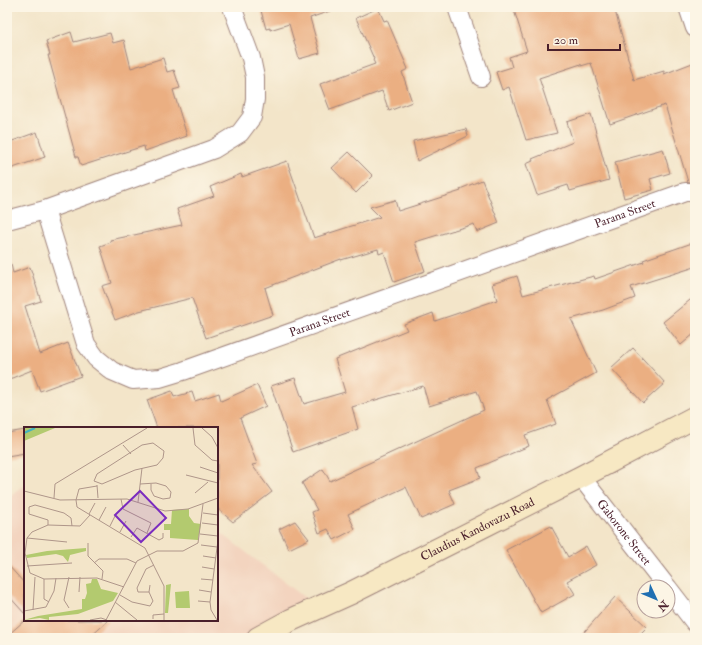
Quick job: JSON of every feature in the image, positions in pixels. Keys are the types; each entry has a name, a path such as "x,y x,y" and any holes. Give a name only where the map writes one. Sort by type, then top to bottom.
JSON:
{"street":[{"path":"7,220 44,210 214,149 240,133 252,117 255,99 255,77 251,58 232,7"},
{"path":"457,7 481,77"},
{"path":"688,7 695,28"},
{"name":"Parana Street","path":"44,210 86,344 96,358 112,371 133,380 160,378 182,371 677,194 695,192"},
{"name":"Claudius Kandovazu Road","path":"258,638 291,620 351,593 581,477 695,417"},
{"name":"Gaborone Street","path":"581,477 660,579"},
{"name":"Gaborone Street","path":"676,599 695,623"}],"shaded area":[{"path":"22,486 24,487 24,621 218,621 218,531 318,608 267,638 7,638 7,500"}],"building":[{"path":"260,7 329,7 330,11 310,18 320,53 299,59 289,24 270,30 270,28 266,29"},
{"path":"513,7 614,7 634,80 664,71 664,74 695,62 695,182 688,182 665,105 610,124 591,63 581,66 581,64 539,78 557,133 526,140 509,87 502,90 496,72 512,67 509,57 527,51"},
{"path":"378,8 384,21 387,20 408,69 402,72 412,102 389,111 382,91 330,110 320,84 375,64 356,18"},
{"path":"71,32 74,42 110,33 113,43 124,40 131,68 163,58 167,72 174,70 180,88 173,90 187,136 145,151 144,146 81,166 78,157 76,157 48,55 50,55 46,41"},
{"path":"591,114 609,180 570,191 568,185 537,195 526,164 533,161 532,159 573,142 567,122"},
{"path":"466,129 468,136 417,161 413,141"},
{"path":"37,132 45,157 7,170 7,143"},
{"path":"663,149 670,173 650,179 653,190 624,198 615,162"},
{"path":"349,152 373,176 356,193 332,168"},
{"path":"287,161 314,238 380,217 370,207 395,200 398,211 461,191 460,189 482,180 499,223 477,232 474,224 415,242 425,271 394,282 384,252 379,254 378,249 341,259 265,288 273,315 206,338 192,298 139,311 115,320 102,286 112,283 100,246 111,242 110,240 182,225 177,209 214,196 210,187 241,174 242,177"},
{"path":"695,242 695,267 631,287 635,298 603,310 571,319 596,373 547,400 556,424 525,435 529,446 477,468 480,478 449,490 455,504 421,519 406,487 348,514 355,529 334,540 328,529 319,533 312,512 317,510 302,483 323,469 330,481 484,410 477,391 429,406 423,386 352,407 358,429 293,452 271,386 295,378 304,404 345,392 335,359 407,330 404,324 433,313 435,321 497,300 492,284 517,276 523,295 594,276 595,279"},
{"path":"11,264 13,273 30,267 41,301 25,306 40,354 68,343 81,376 40,391 32,370 7,380 7,265"},
{"path":"695,296 695,333 681,345 663,322"},
{"path":"633,348 665,383 643,403 611,368"},
{"path":"257,385 266,406 240,418 257,464 252,465 272,492 233,522 218,509 218,427 157,427 147,400 172,391 174,397 192,392 195,401 219,393 221,401"},
{"path":"24,430 24,453 7,456 7,433"},
{"path":"295,521 309,539 289,549 279,529"},
{"path":"551,526 568,557 586,546 596,565 567,581 575,594 541,613 506,550"},
{"path":"7,564 24,583 24,613 7,594"},
{"path":"615,597 636,617 636,619 638,619 647,627 636,638 579,638"},
{"path":"24,621 108,621 89,638 7,638 7,636"}]}
